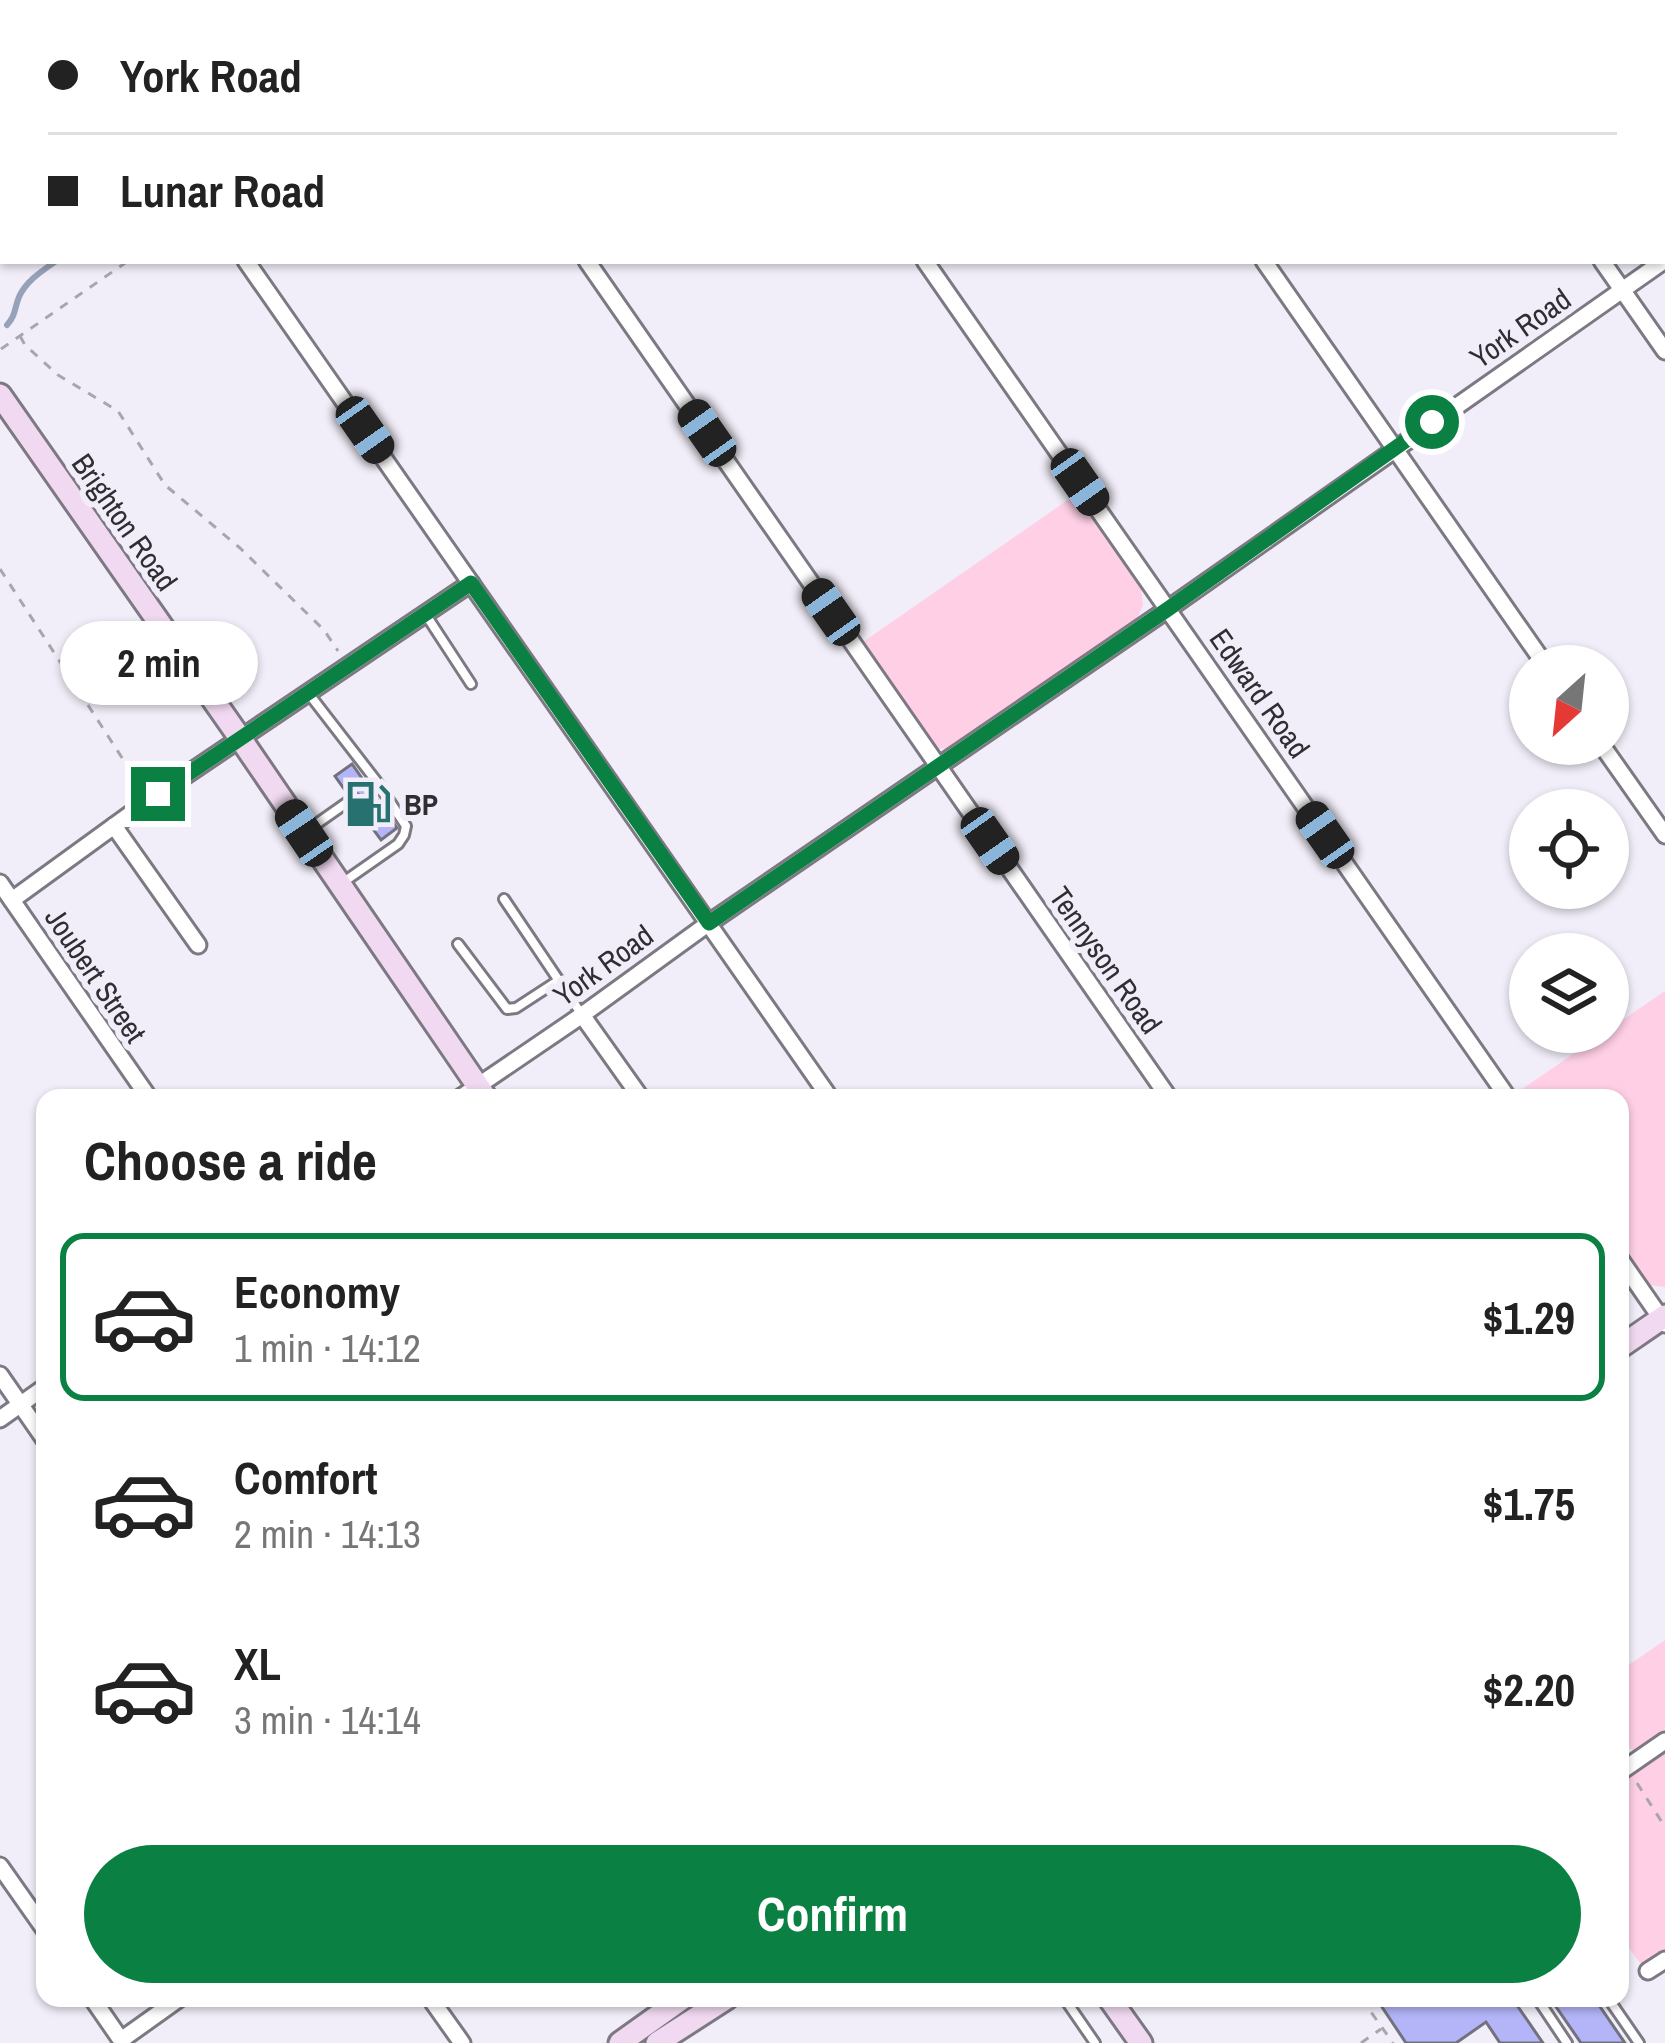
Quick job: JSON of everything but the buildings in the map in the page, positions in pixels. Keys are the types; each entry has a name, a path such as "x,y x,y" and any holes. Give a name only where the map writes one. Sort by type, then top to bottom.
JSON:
{"main road":[{"name":"Brighton Road","path":"0,395 240,738 471,1089"},
{"path":"1629,1341 1664,1319"},
{"path":"620,2043 670,2007"},
{"path":"656,2043 713,2007"},
{"path":"1115,2007 1141,2043"}],"street":[{"path":"248,264 824,1089"},
{"name":"Tennyson Road","path":"589,264 1163,1089"},
{"name":"Edward Road","path":"927,264 1502,1089"},
{"path":"1266,264 1531,645"},
{"path":"1604,264 1665,351"},
{"name":"York Road","path":"481,1089 709,923 1659,264"},
{"path":"12,900 149,800 471,583"},
{"path":"1616,765 1665,835"},
{"path":"113,826 198,945"},
{"name":"Joubert Street","path":"0,883 142,1089"},
{"path":"582,1015 634,1089"},
{"path":"1629,1270 1664,1319"},
{"path":"0,1375 36,1427"},
{"path":"0,1419 36,1394"},
{"path":"1629,1762 1665,1742"},
{"path":"0,1866 36,1917"},
{"path":"1648,1972 1665,1960"},
{"path":"98,2007 122,2041 168,2007"},
{"path":"436,2007 461,2043"}],"lane":[{"path":"425,614 471,684"},
{"path":"308,694 405,820 398,844 339,886"},
{"path":"304,833 352,800"},
{"path":"504,899 582,1015"},
{"path":"458,944 507,1009 559,980"},
{"path":"1070,2007 1095,2043"},
{"path":"1543,2007 1567,2043"},
{"path":"1614,2007 1639,2043"}],"path":[{"path":"1,350 124,264"},
{"path":"20,336 58,375 118,411 164,485 240,548 324,631 349,667"},
{"path":"0,569 149,800"},
{"path":"1629,1776 1665,1827"},
{"path":"1368,2007 1394,2043"},
{"path":"1361,2043 1383,2028"}],"shaded area":[{"path":"1075,495 1141,589 1143,605 1137,619 946,749 933,748 860,644"},
{"path":"1665,991 1665,1287 1649,1285 1629,1257 1629,1089 1522,1089 1575,1053 1629,1053 1629,1016"},
{"path":"1665,1640 1665,1731 1632,1750 1629,1747 1629,1665"},
{"path":"1665,1751 1665,1952 1643,1967 1629,1948 1629,1776"}],"waterway":[{"path":"7,325 26,286 52,264"}],"place":[{"name":"BP","path":"368,804"}],"route":[{"path":"158,794 471,583 709,923 1432,422"}]}
